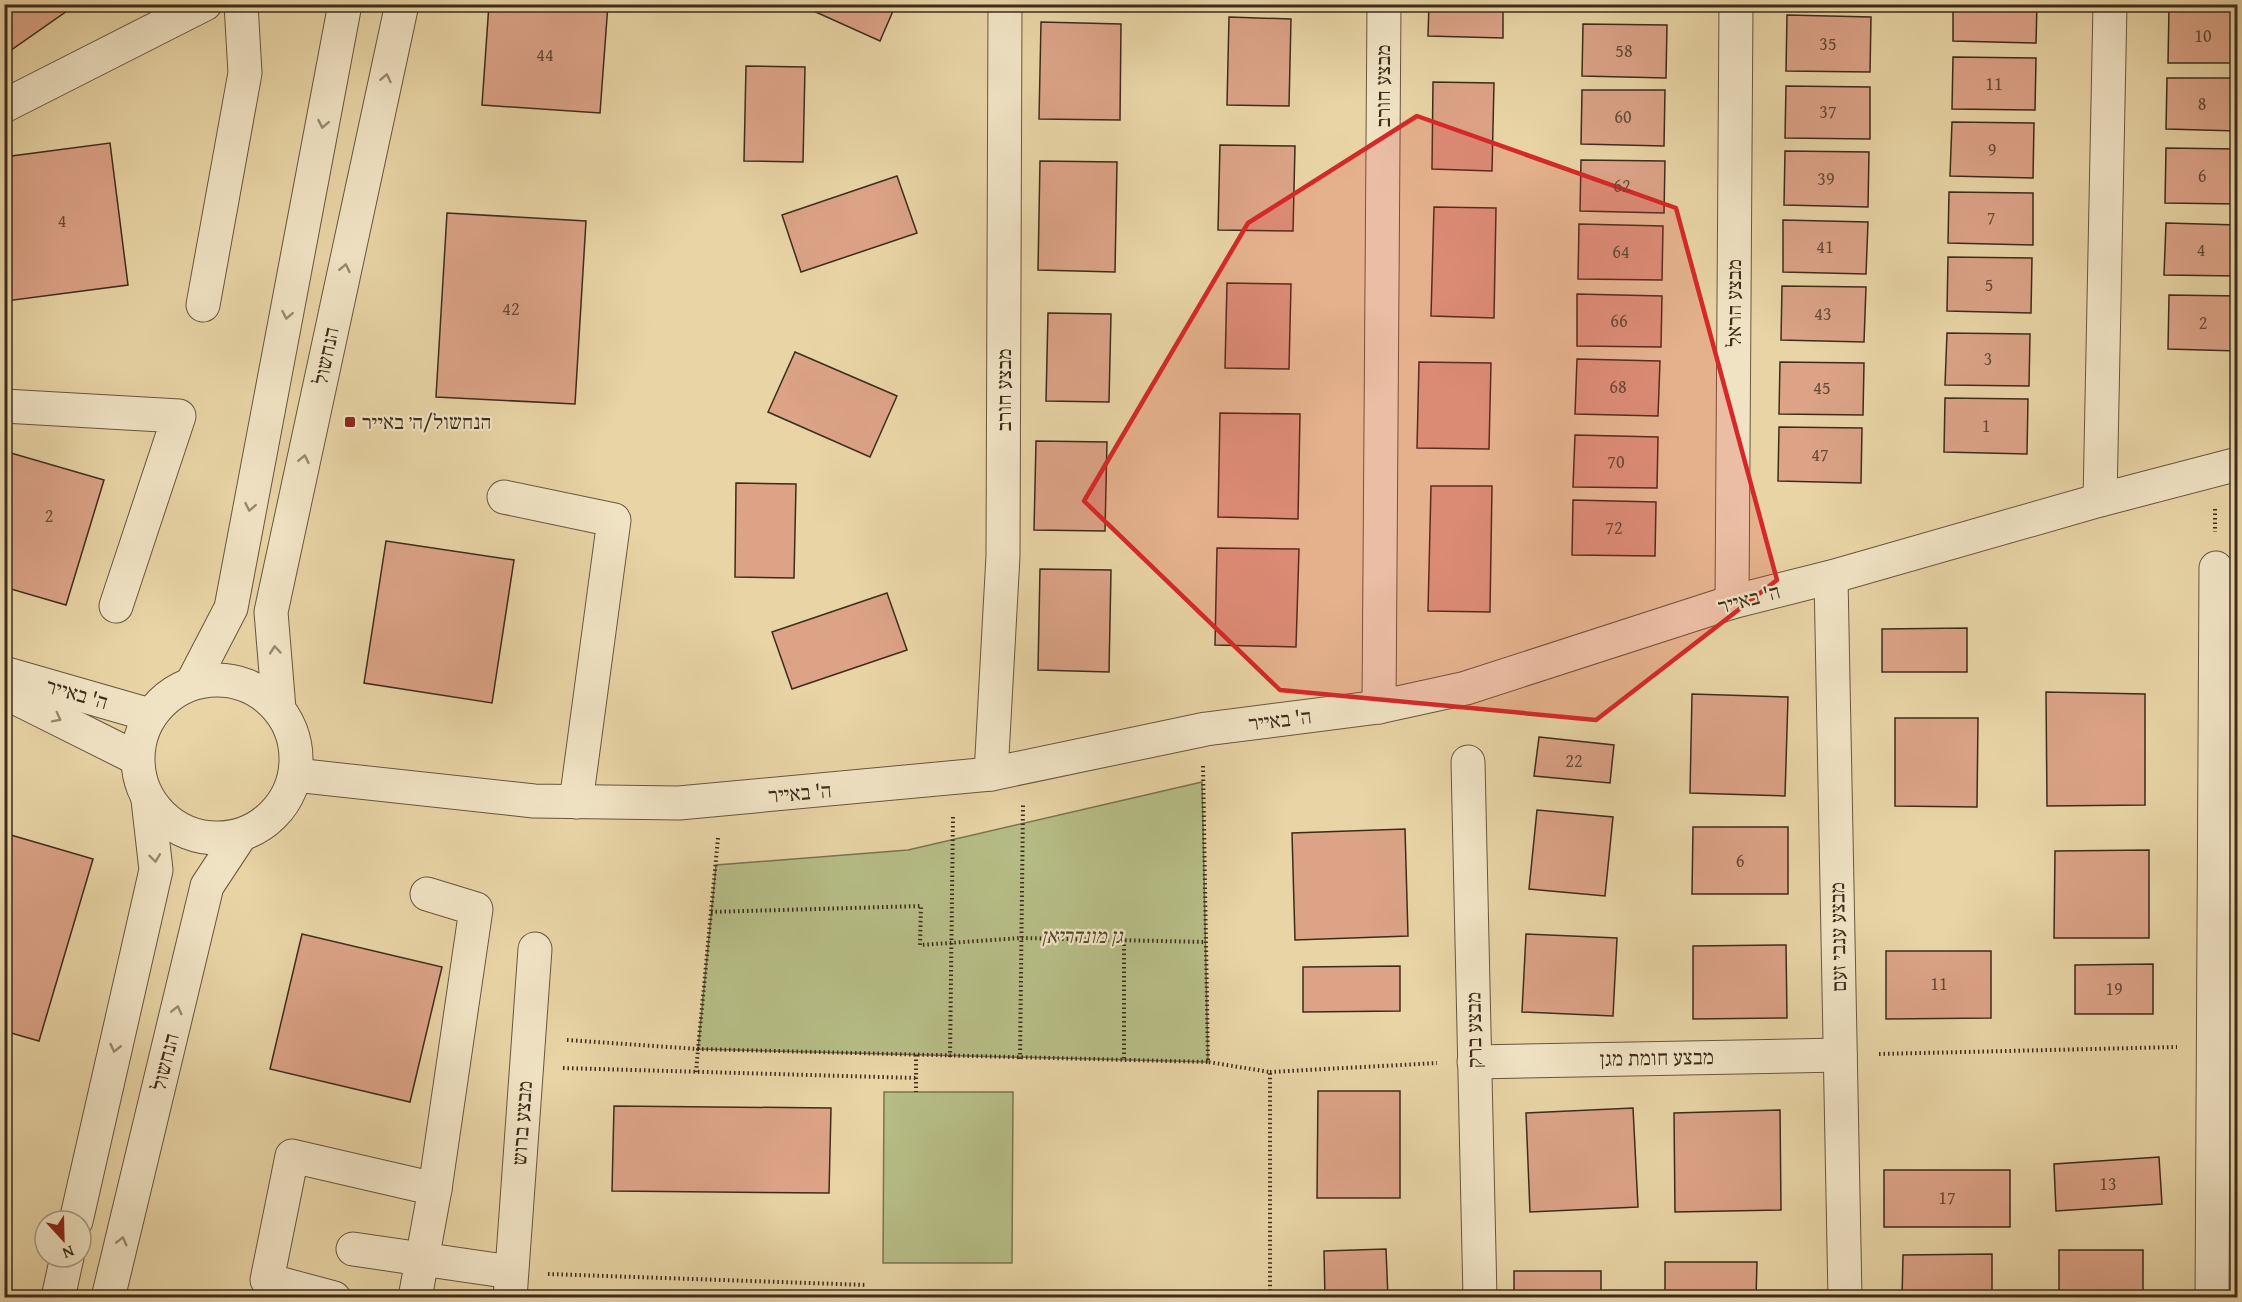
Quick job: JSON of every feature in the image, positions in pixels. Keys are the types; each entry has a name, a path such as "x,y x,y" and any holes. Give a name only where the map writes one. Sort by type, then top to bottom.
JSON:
{"street":[{"path":"4,106 205,4"},
{"path":"204,305 245,73 241,4"},
{"path":"192,683 231,608 345,4"},
{"name":"הנחשול","path":"279,709 271,612 402,4"},
{"name":"מבצע חורב","path":"991,774 1003,556 1005,4"},
{"name":"מבצע חורב","path":"1378,707 1384,4"},
{"name":"מבצע הראל","path":"1732,602 1736,4"},
{"path":"2100,500 2110,4"},
{"path":"4,406 179,416 116,606"},
{"name":"ה' באייר","path":"295,775 534,801 679,803 991,774 1206,729 1378,707 1466,688 1732,602 1831,577 2100,500 2226,467"},
{"path":"504,497 614,520 576,802"},
{"path":"2212,1298 2226,1046 2216,568"},
{"name":"מבצע ענבי זעם","path":"1831,577 1845,1298"},
{"name":"ה' באייר","path":"4,673 150,715"},
{"name":"הנחשול","path":"79,1209 156,870 148,800 139,779 136,758 140,736 150,715 168,696 192,683 216,679 239,682 261,693 279,709 291,729 297,752 295,775 289,795 276,812 260,826 240,836 214,839 188,834 165,820 148,800"},
{"name":"ה' באייר","path":"4,692 136,758"},
{"name":"מבצע ברק","path":"1468,762 1480,1298"},
{"name":"הנחשול","path":"108,1298 207,886 240,836"},
{"path":"415,1298 435,1189 476,909 427,894"},
{"name":"מבצע ברוש","path":"510,1285 535,949"},
{"name":"מבצע חומת מגן","path":"1474,1062 1840,1055"},
{"path":"334,1298 267,1280 292,1156 435,1189"},
{"path":"353,1249 422,1259 510,1285"},
{"path":"58,1298 64,1269"}],"path":[{"path":"2216,568 2226,467"},
{"path":"1206,729 1202,782 1208,1062"},
{"path":"1020,1059 1023,768"},
{"path":"950,1056 954,779"},
{"path":"696,1073 722,800"},
{"path":"711,912 921,906 920,945 1022,938 1206,942"},
{"path":"1124,940 1124,1060"},
{"path":"1840,1055 2226,1046"},
{"path":"527,1052 698,1049 1208,1062 1270,1072 1474,1062"},
{"path":"527,1052 696,1073 916,1078"},
{"path":"916,1055 916,1092"},
{"path":"1270,1072 1270,1298"},
{"path":"510,1285 867,1285"}],"highlighted area":[{"path":"1417,116 1676,208 1777,580 1596,720 1280,690 1084,501 1248,223"}],"green space":[{"name":"גן מונדריאן","path":"1202,782 1208,1062 698,1049 716,865 908,850"},
{"path":"884,1092 1013,1092 1012,1263 883,1263"}],"building":[{"path":"4,4 74,4 74,6 4,55"},
{"path":"489,4 608,4 600,113 482,105"},
{"path":"798,4 896,4 880,41"},
{"path":"1429,4 1503,4 1503,38 1428,36"},
{"path":"1581,4 1665,4 1664,11 1581,10"},
{"path":"1953,4 2037,4 2036,43 1953,41"},
{"path":"2169,7 2238,9 2238,63 2168,63"},
{"path":"1787,15 1871,17 1870,72 1786,71"},
{"path":"1229,17 1291,19 1289,106 1227,105"},
{"path":"1041,22 1121,24 1120,120 1039,119"},
{"path":"1583,24 1667,25 1666,78 1582,76"},
{"path":"1953,57 2036,58 2035,110 1952,109"},
{"path":"746,66 805,67 803,162 744,161"},
{"path":"2167,78 2238,78 2238,131 2166,129"},
{"path":"1433,82 1494,83 1492,171 1432,169"},
{"path":"1786,86 1870,87 1870,139 1785,138"},
{"path":"1582,90 1665,90 1664,146 1581,144"},
{"path":"1952,122 2034,123 2033,178 1950,176"},
{"path":"110,143 128,285 6,301 4,157"},
{"path":"1220,145 1295,146 1293,231 1218,230"},
{"path":"2166,148 2238,149 2238,204 2165,203"},
{"path":"1785,151 1869,152 1868,207 1784,205"},
{"path":"1581,160 1665,161 1664,213 1580,211"},
{"path":"1040,161 1117,162 1115,272 1038,270"},
{"path":"897,176 917,233 801,272 782,215"},
{"path":"1949,192 2033,193 2033,245 1948,243"},
{"path":"1434,207 1496,208 1494,318 1431,316"},
{"path":"447,213 586,221 575,404 436,397"},
{"path":"1783,220 1868,222 1866,274 1783,272"},
{"path":"2166,223 2238,225 2238,276 2164,275"},
{"path":"1579,224 1663,226 1662,280 1578,279"},
{"path":"1948,257 2032,258 2031,313 1947,311"},
{"path":"1227,283 1291,284 1289,369 1225,368"},
{"path":"1782,286 1866,287 1864,342 1781,340"},
{"path":"1577,294 1662,296 1661,347 1577,346"},
{"path":"2169,295 2238,296 2238,351 2168,349"},
{"path":"1048,313 1111,314 1109,402 1046,401"},
{"path":"1947,333 2030,334 2029,386 1945,385"},
{"path":"795,352 897,396 870,457 768,412"},
{"path":"1577,359 1660,361 1658,416 1575,414"},
{"path":"1419,362 1491,363 1489,449 1417,448"},
{"path":"1780,362 1864,363 1863,415 1779,414"},
{"path":"1945,398 2028,399 2027,454 1944,452"},
{"path":"1220,413 1300,414 1298,519 1218,517"},
{"path":"1779,427 1862,428 1861,483 1778,481"},
{"path":"1575,435 1658,437 1657,488 1573,487"},
{"path":"1036,441 1107,442 1105,531 1034,530"},
{"path":"4,451 104,480 66,605 4,587"},
{"path":"736,483 796,484 794,578 735,577"},
{"path":"1431,486 1492,486 1490,612 1428,611"},
{"path":"1573,500 1656,502 1655,556 1572,555"},
{"path":"386,541 514,560 492,703 364,683"},
{"path":"1217,548 1299,549 1296,647 1215,645"},
{"path":"1040,569 1111,570 1109,672 1038,670"},
{"path":"887,593 907,650 792,689 772,632"},
{"path":"1967,628 1967,672 1882,672 1882,629"},
{"path":"2046,692 2145,694 2145,805 2047,806"},
{"path":"1692,694 1788,697 1785,796 1690,793"},
{"path":"1895,718 1978,718 1977,807 1895,806"},
{"path":"1539,737 1614,745 1610,783 1534,776"},
{"path":"1537,810 1613,817 1605,896 1529,889"},
{"path":"1693,827 1788,827 1788,894 1692,894"},
{"path":"1405,829 1408,936 1295,940 1292,833"},
{"path":"4,833 93,859 39,1041 4,1031"},
{"path":"2149,850 2149,938 2054,938 2055,851"},
{"path":"302,934 442,967 410,1102 270,1069"},
{"path":"1526,934 1617,938 1613,1016 1522,1012"},
{"path":"1786,945 1787,1018 1693,1019 1693,946"},
{"path":"1886,951 1991,951 1991,1018 1886,1019"},
{"path":"2153,964 2153,1014 2075,1014 2075,965"},
{"path":"1400,966 1400,1011 1303,1012 1303,967"},
{"path":"1318,1091 1400,1091 1400,1198 1317,1198"},
{"path":"614,1106 831,1108 829,1193 612,1191"},
{"path":"1633,1108 1638,1207 1530,1212 1526,1113"},
{"path":"1780,1110 1781,1210 1675,1212 1674,1113"},
{"path":"2159,1157 2162,1204 2056,1211 2054,1164"},
{"path":"1884,1170 2010,1170 2010,1227 1884,1227"},
{"path":"1386,1249 1388,1298 1325,1298 1324,1251"},
{"path":"2059,1250 2143,1250 2143,1298 2059,1298"},
{"path":"1992,1254 1992,1298 1902,1298 1903,1255"},
{"path":"1665,1262 1757,1262 1756,1298 1665,1298"},
{"path":"1514,1271 1601,1271 1601,1298 1514,1298"}],"place":[{"name":"הנחשול/ה׳ באייר","path":"350,422"}]}
